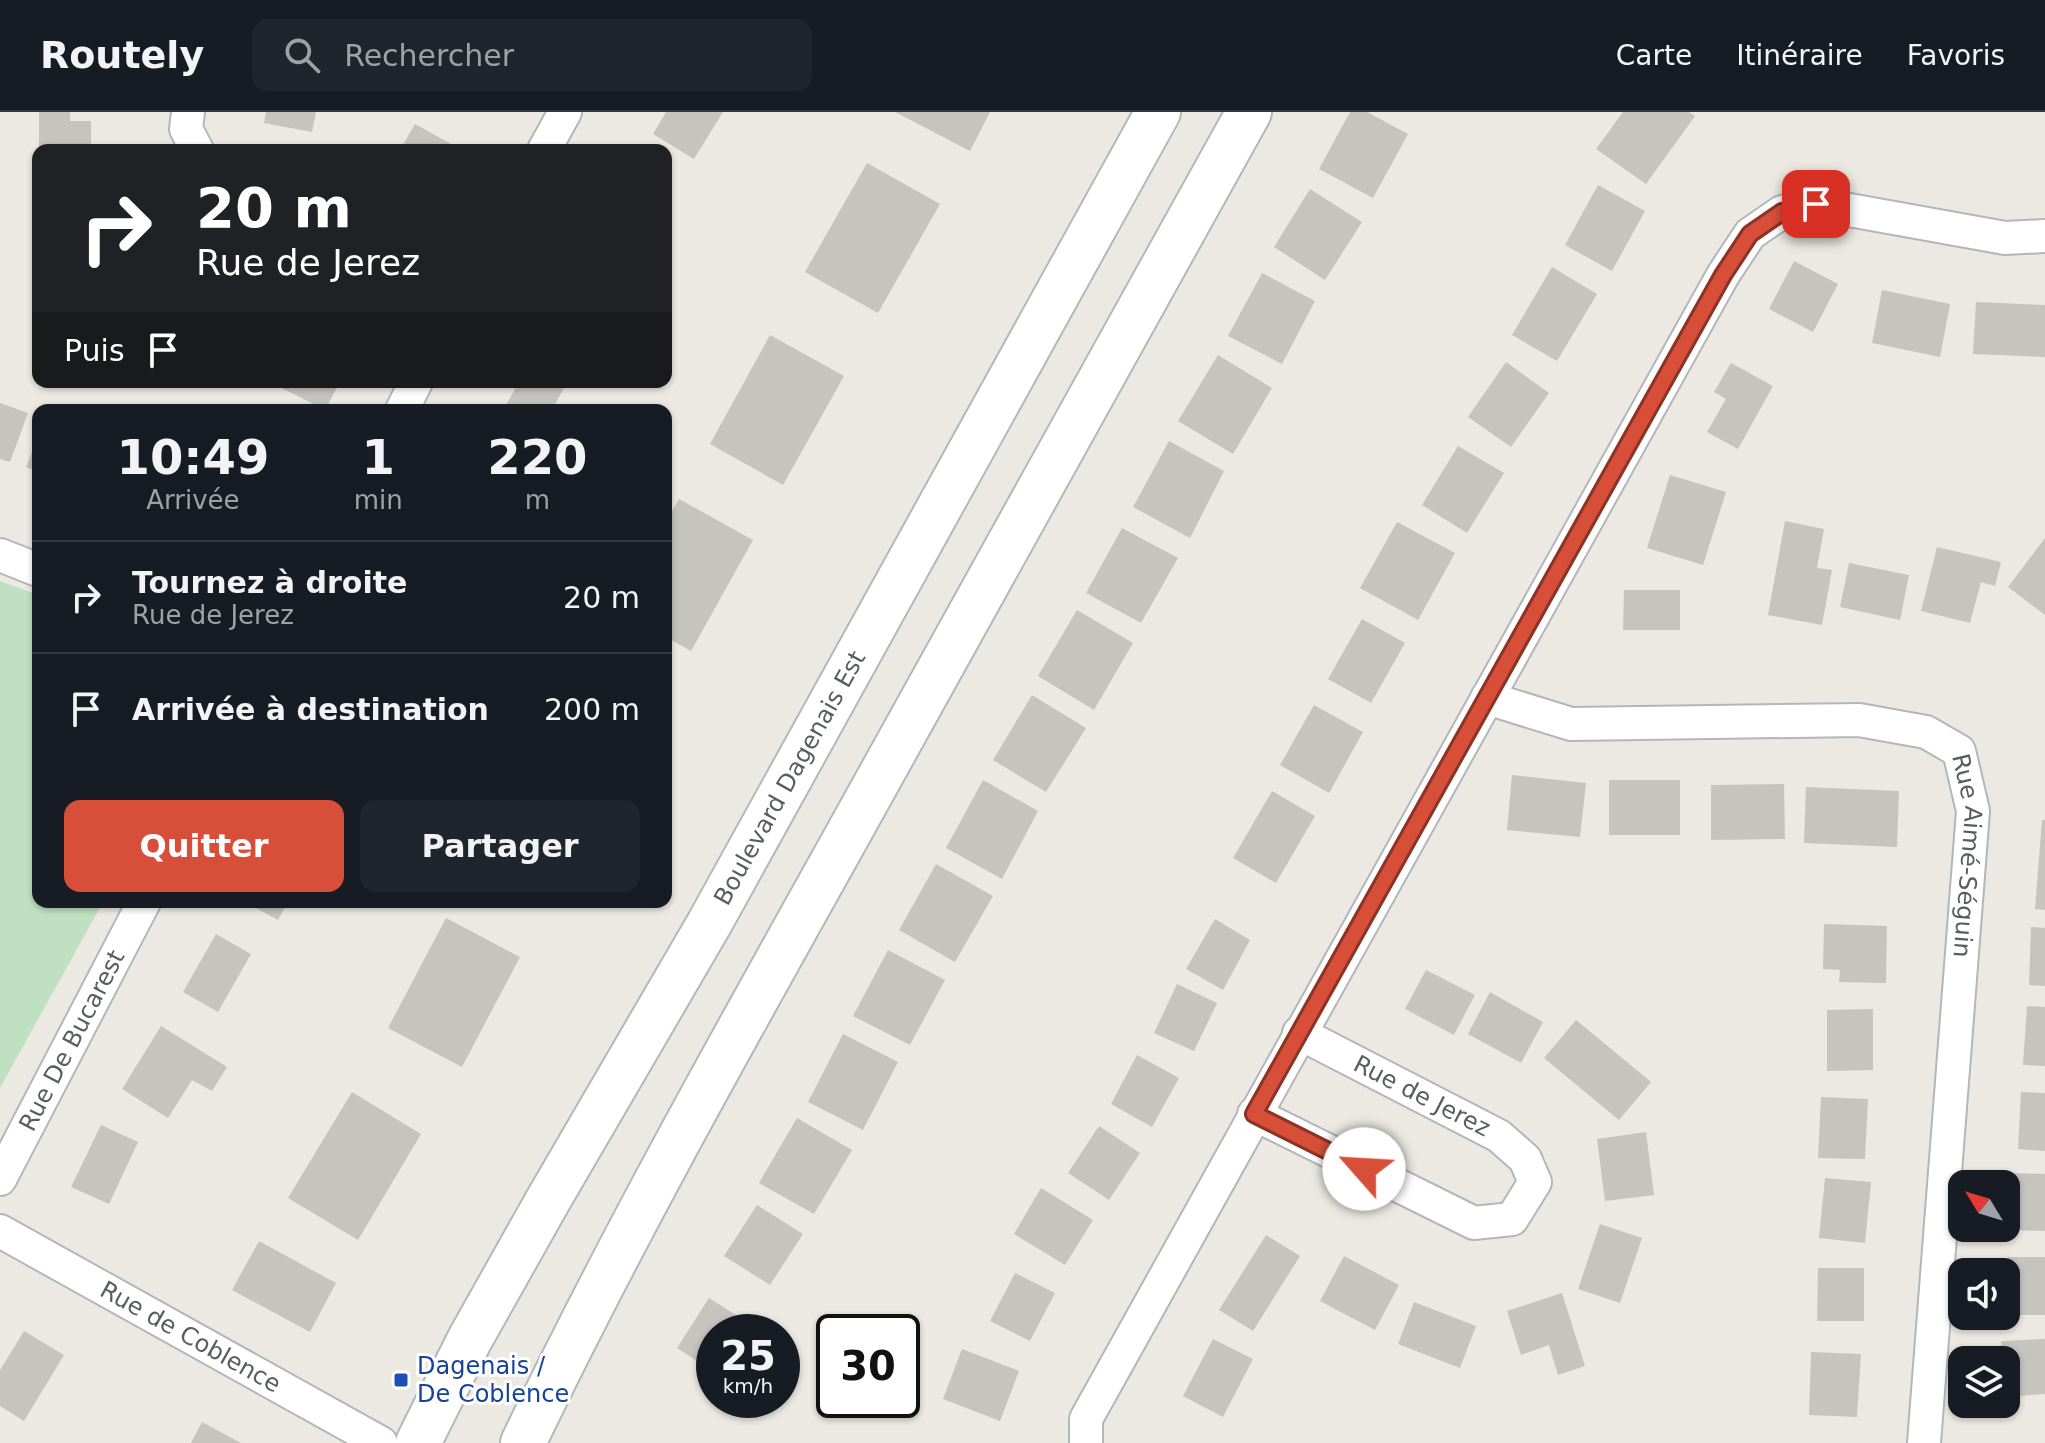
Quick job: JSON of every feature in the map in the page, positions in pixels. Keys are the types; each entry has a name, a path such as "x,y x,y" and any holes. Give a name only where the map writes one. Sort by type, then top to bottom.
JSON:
{"main road":[{"name":"Boulevard Dagenais Est","path":"418,1443 470,1339 709,924 1158,112"},
{"path":"523,1443 597,1292 689,1122 1249,112"}],"street":[{"path":"188,112 186,129 194,144"},
{"path":"547,144 565,112"},
{"path":"1086,1443 1086,1419 1723,275 1750,234 1782,212 1816,204 2005,238 2045,236"},
{"path":"0,555 32,568"},
{"name":"Rue Aimé-Séguin","path":"1487,698 1571,724 1859,720 1926,732 1959,751 1973,811 1924,1443"},
{"name":"Rue De Bucarest","path":"0,1179 141,908"},
{"name":"Rue de Jerez","path":"1254,1114 1474,1223 1512,1219 1535,1182 1525,1159 1499,1136 1299,1033"},
{"name":"Rue de Coblence","path":"0,1231 381,1443"}],"green space":[{"path":"0,581 32,593 32,908 100,908 0,1088"}],"building":[{"path":"39,112 70,112 70,121 91,121 91,144 39,144"},
{"path":"266,112 316,112 312,132 264,123"},
{"path":"666,112 723,112 694,159 653,134"},
{"path":"895,112 990,112 970,151"},
{"path":"1350,112 1367,112 1408,134 1373,198 1319,169"},
{"path":"1623,112 1689,112 1695,116 1646,184 1596,149"},
{"path":"415,124 451,144 403,144"},
{"path":"867,163 940,204 878,313 805,272"},
{"path":"1598,185 1645,211 1612,271 1565,245"},
{"path":"1310,189 1362,222 1325,280 1274,247"},
{"path":"1794,261 1838,284 1813,332 1769,309"},
{"path":"1552,267 1597,294 1557,361 1512,335"},
{"path":"1262,273 1315,301 1282,364 1228,336"},
{"path":"1882,290 1950,304 1940,357 1872,343"},
{"path":"1976,302 2045,305 2045,357 1973,354"},
{"path":"770,335 844,376 783,485 710,444"},
{"path":"1218,355 1272,388 1233,454 1178,421"},
{"path":"1506,362 1549,393 1511,447 1468,417"},
{"path":"1731,363 1773,386 1738,449 1707,432 1726,399 1714,392"},
{"path":"282,388 337,388 328,404 313,404"},
{"path":"516,388 564,388 555,404 506,404"},
{"path":"0,403 28,413 10,462 0,459"},
{"path":"1169,441 1224,471 1190,538 1133,507"},
{"path":"1458,446 1504,473 1467,533 1422,505"},
{"path":"32,452 32,470 26,467"},
{"path":"1670,475 1726,492 1703,565 1647,548"},
{"path":"679,499 753,540 691,651 672,640 672,511"},
{"path":"1785,521 1824,529 1817,568 1832,570 1822,625 1768,615"},
{"path":"1397,522 1455,553 1418,620 1360,588"},
{"path":"1122,528 1178,558 1141,623 1086,593"},
{"path":"2045,538 2045,615 2008,587"},
{"path":"1937,547 2001,562 1995,586 1981,582 1970,623 1921,611"},
{"path":"1849,563 1909,575 1900,620 1840,607"},
{"path":"1624,590 1680,590 1680,630 1623,630"},
{"path":"1077,610 1133,643 1094,710 1038,676"},
{"path":"1362,619 1405,643 1371,703 1328,679"},
{"path":"1032,695 1086,728 1046,792 993,760"},
{"path":"1314,705 1363,732 1329,793 1280,765"},
{"path":"1512,775 1586,783 1580,837 1507,830"},
{"path":"983,780 1038,811 1002,879 946,848"},
{"path":"1609,780 1680,780 1680,835 1609,835"},
{"path":"1784,784 1785,839 1711,840 1711,785"},
{"path":"1806,787 1899,791 1897,847 1804,843"},
{"path":"1272,791 1315,816 1276,883 1233,858"},
{"path":"2042,820 2045,820 2045,910 2035,909"},
{"path":"936,864 993,896 955,962 899,930"},
{"path":"256,908 285,908 278,920"},
{"path":"446,918 520,957 462,1067 388,1028"},
{"path":"1215,919 1250,940 1223,990 1186,969"},
{"path":"1824,924 1887,926 1886,983 1839,982 1840,970 1823,969"},
{"path":"2031,927 2045,928 2045,986 2029,985"},
{"path":"216,934 251,954 218,1012 183,992"},
{"path":"888,950 945,980 910,1045 853,1016"},
{"path":"1426,970 1475,995 1454,1035 1405,1009"},
{"path":"1177,984 1217,1003 1194,1051 1154,1033"},
{"path":"1490,992 1543,1022 1521,1063 1468,1034"},
{"path":"2027,1006 2045,1007 2045,1066 2023,1065"},
{"path":"1873,1009 1873,1070 1827,1071 1827,1010"},
{"path":"1576,1020 1651,1082 1619,1120 1544,1058"},
{"path":"161,1026 227,1067 212,1091 192,1080 168,1118 122,1089"},
{"path":"843,1034 898,1062 863,1130 808,1102"},
{"path":"1137,1055 1179,1078 1152,1127 1111,1104"},
{"path":"352,1092 421,1134 358,1240 288,1198"},
{"path":"2021,1092 2045,1093 2045,1151 2018,1149"},
{"path":"1821,1097 1868,1099 1865,1159 1818,1158"},
{"path":"797,1118 852,1150 814,1214 759,1183"},
{"path":"101,1125 138,1142 109,1204 71,1187"},
{"path":"1099,1126 1140,1153 1109,1200 1068,1173"},
{"path":"1646,1132 1654,1195 1605,1201 1597,1139"},
{"path":"2020,1173 2045,1174 2045,1231 2020,1230"},
{"path":"1825,1178 1871,1182 1865,1243 1819,1238"},
{"path":"1041,1188 1093,1220 1065,1265 1014,1234"},
{"path":"757,1205 803,1234 770,1285 724,1256"},
{"path":"1600,1224 1642,1238 1620,1303 1578,1289"},
{"path":"1266,1235 1300,1256 1253,1331 1219,1310"},
{"path":"259,1241 336,1283 310,1332 232,1290"},
{"path":"1344,1256 1399,1285 1375,1330 1320,1301"},
{"path":"2045,1257 2045,1315 2020,1315 2020,1258 2008,1258"},
{"path":"1818,1268 1864,1268 1864,1321 1817,1321"},
{"path":"1015,1273 1055,1293 1030,1341 990,1321"},
{"path":"1562,1293 1585,1366 1558,1375 1549,1345 1521,1355 1507,1311"},
{"path":"709,1298 734,1314 699,1314"},
{"path":"1414,1302 1476,1326 1460,1368 1398,1344"},
{"path":"696,1318 696,1360 677,1348"},
{"path":"24,1331 64,1355 24,1421 0,1406 0,1370"},
{"path":"1213,1339 1253,1359 1223,1417 1183,1396"},
{"path":"2045,1339 2045,1394 2020,1396 2020,1346 2001,1346 2001,1341"},
{"path":"962,1349 1019,1371 1000,1421 943,1399"},
{"path":"1811,1352 1861,1354 1857,1417 1809,1415"},
{"path":"202,1422 241,1443 191,1443"}],"place":[{"name":"Dagenais / De Coblence","path":"401,1380"}],"route":[{"path":"1364,1169 1254,1114 1723,275 1750,234 1782,212 1816,204"}]}
